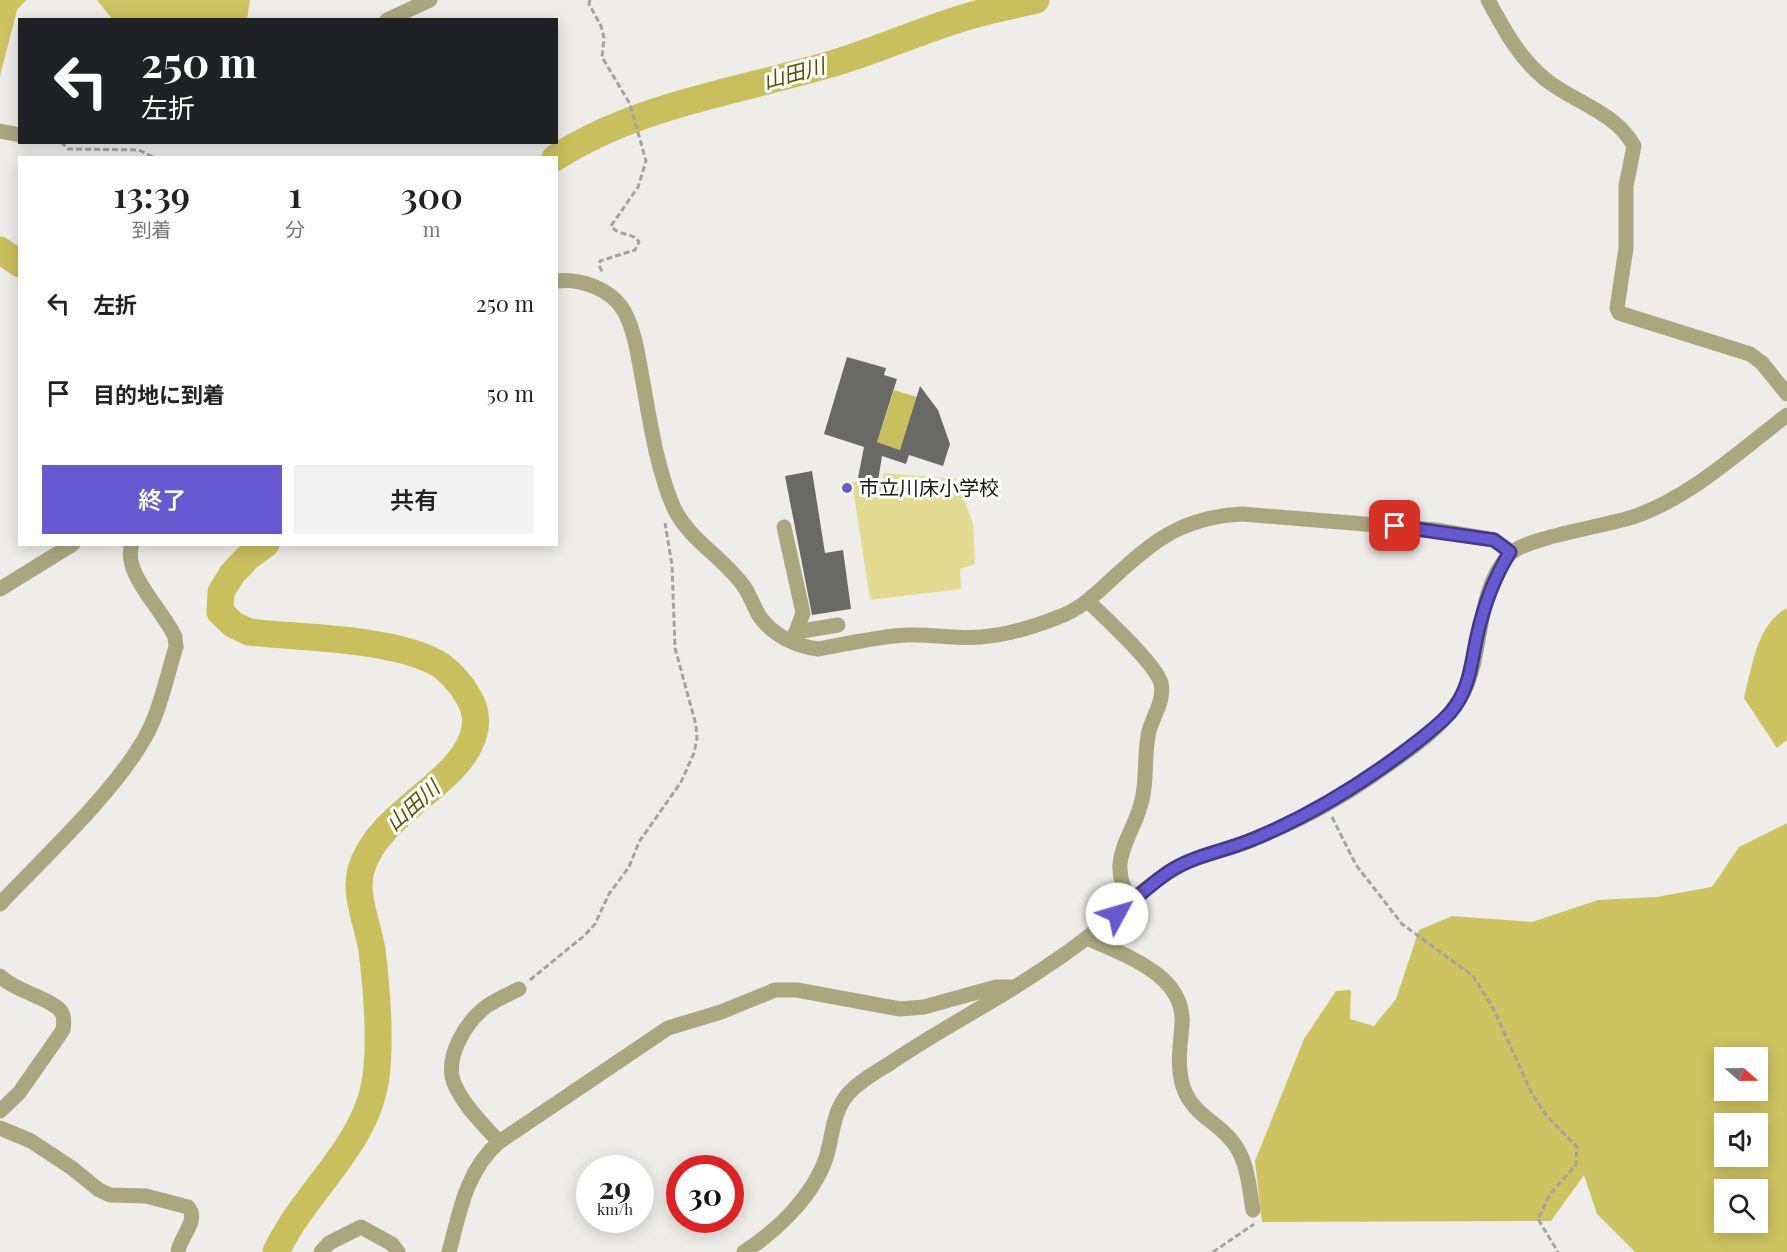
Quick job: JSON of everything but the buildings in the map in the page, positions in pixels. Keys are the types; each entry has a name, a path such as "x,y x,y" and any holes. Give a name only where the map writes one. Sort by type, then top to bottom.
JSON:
{"street":[{"path":"391,18 430,0"},
{"path":"1488,0 1513,45 1531,66 1546,81 1603,114 1634,146 1626,186 1626,248 1617,308 1619,313 1750,354 1762,363 1787,394"},
{"path":"0,131 18,135"},
{"path":"558,282 568,280 603,291 624,311 636,346 660,470 674,509 697,540 745,588 760,617 776,633 793,637 818,649 906,635 980,637 1034,626 1060,617 1088,601 1147,547 1167,533 1194,520 1218,515 1242,514 1437,530 1494,540 1510,552"},
{"path":"744,1252 782,1222 818,1177 826,1156 834,1116 842,1101 854,1087 937,1031 1012,988 1087,938 1170,871 1192,859 1249,841 1325,804 1375,774 1431,731 1451,712 1465,690 1487,598 1496,575 1510,552 1527,544 1608,525 1660,505 1699,482 1787,415"},
{"path":"784,527 803,613 793,637"},
{"path":"0,589 70,546"},
{"path":"0,904 102,795 140,745 154,717 176,646 175,637 134,572 130,559 132,546"},
{"path":"1088,601 1156,672 1162,692 1149,730 1143,799 1119,860 1119,876 1123,889 1132,902"},
{"path":"793,637 838,625"},
{"path":"1087,938 1153,970 1173,992 1180,1005 1182,1021 1179,1059 1185,1091 1202,1117 1231,1139 1239,1150 1245,1166 1253,1210"},
{"path":"0,976 25,993 57,1008 64,1022 63,1030 19,1093 0,1111"},
{"path":"449,1252 474,1170 499,1142 668,1028 722,1012 775,990 797,990 900,1009 924,1007 996,987 1012,988"},
{"path":"499,1142 463,1100 453,1081 451,1062 456,1048 471,1023 486,1007 519,989"},
{"path":"0,1128 31,1141 72,1168 99,1190 110,1195 146,1196 188,1207 192,1221 179,1243 178,1252"},
{"path":"321,1252 329,1243 361,1227 392,1244 398,1252"}],"path":[{"path":"590,0 589,4 604,38 603,57 633,111 646,161 644,174 611,226 617,232 635,237 639,242 634,250 600,261 599,265 606,280 603,291"},
{"path":"63,144 68,149 139,150 151,156"},
{"path":"519,989 585,935 595,924 609,894 629,867 639,842 681,782 694,753 697,738 696,725 675,648 672,565 664,527 674,509"},
{"path":"1325,804 1356,865 1388,908 1402,924 1473,976 1492,1008 1532,1094 1546,1114 1577,1147 1576,1165 1550,1194 1538,1219 1558,1252"},
{"path":"1213,1252 1254,1225 1253,1210"}],"shaded area":[{"path":"0,0 26,0 17,10 0,76"},
{"path":"97,0 250,0 247,18 111,18"},
{"path":"894,390 917,397 900,450 877,442"},
{"path":"884,473 956,479 973,523 975,564 960,569 961,589 870,600 852,482 882,484"},
{"path":"1787,608 1787,740 1777,748 1744,698 1762,635 1777,615"},
{"path":"1787,823 1787,1252 1635,1252 1597,1214 1584,1175 1551,1221 1262,1222 1255,1161 1304,1039 1336,991 1351,990 1350,1019 1374,1026 1396,999 1419,930 1452,916 1532,922 1598,900 1656,897 1712,887 1739,847"}],"waterway":[{"name":"山田川","path":"558,156 588,139 659,110 808,71 957,20 1036,0"},
{"path":"0,250 18,263"},
{"name":"山田川","path":"263,546 247,558 232,574 221,592 220,612 234,625 249,632 343,640 391,647 431,660 448,671 462,687 474,708 475,718 472,738 462,757 448,773 386,828 367,855 361,870 360,900 372,950 377,997 376,1077 361,1125 334,1167 288,1230 276,1252"}],"place":[{"name":"市立川床小学校","path":"847,488"}],"route":[{"path":"1117,914 1170,871 1192,859 1249,841 1342,794 1375,774 1431,731 1451,712 1465,690 1472,668 1476,639 1487,598 1496,575 1510,552 1503,544 1494,540 1437,530 1395,526"}]}
